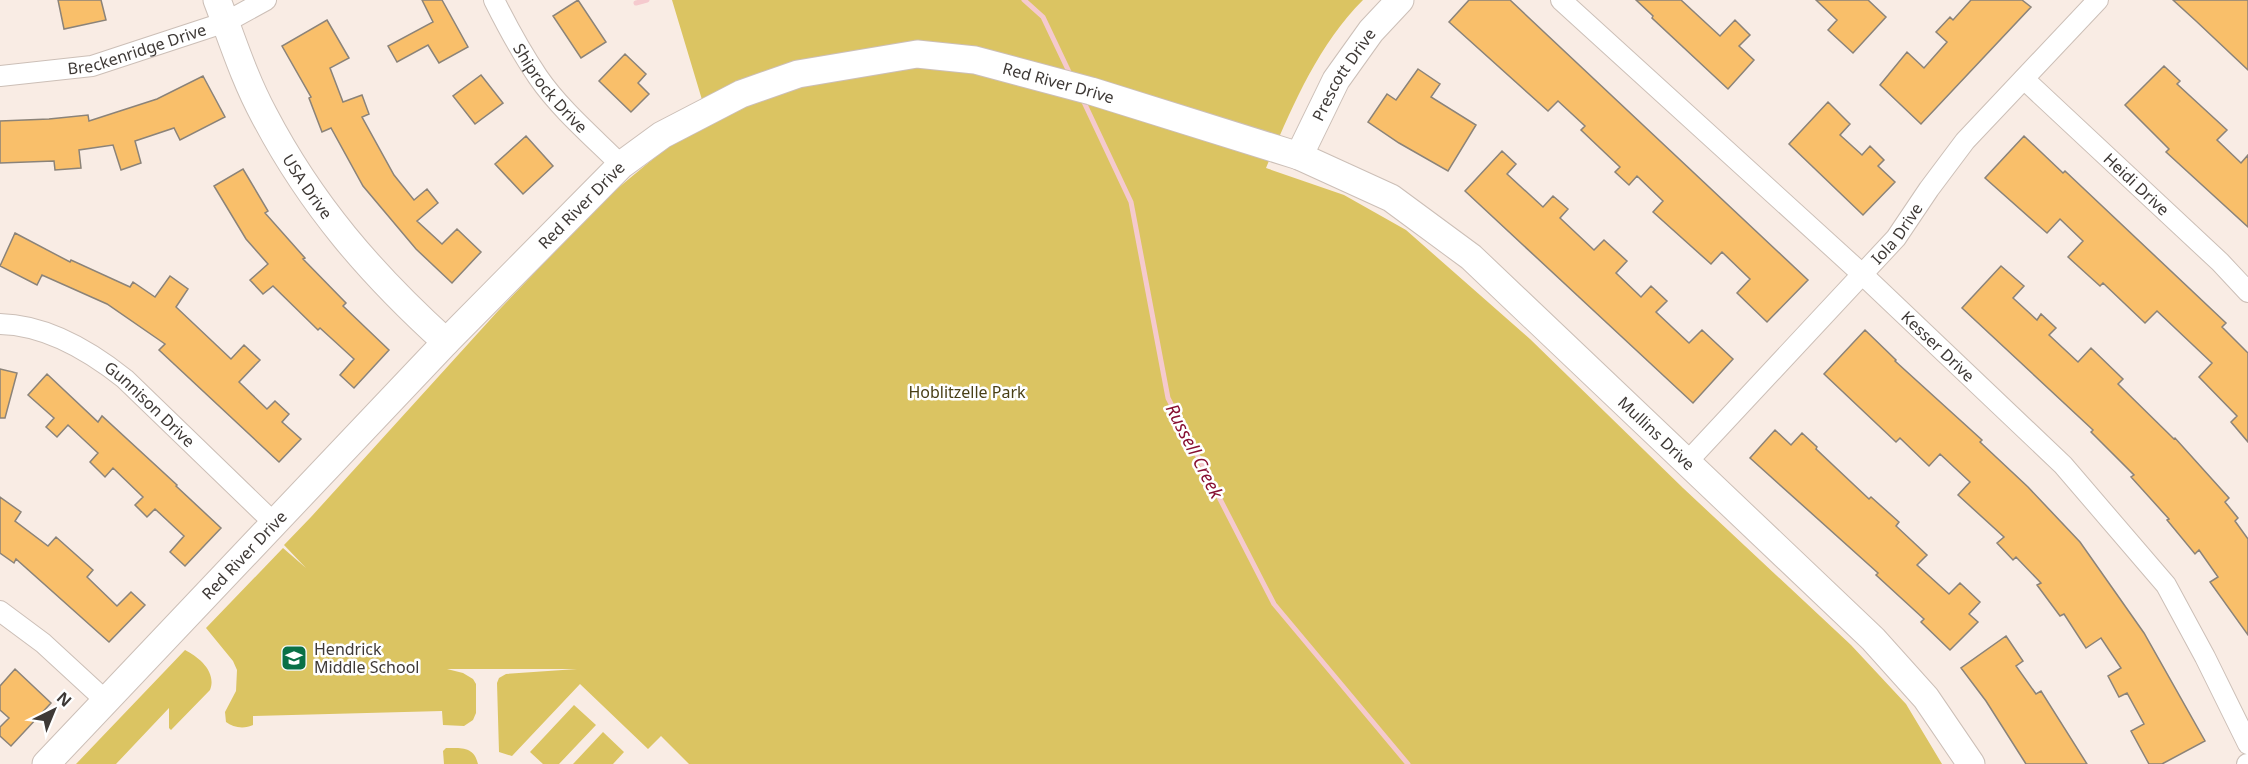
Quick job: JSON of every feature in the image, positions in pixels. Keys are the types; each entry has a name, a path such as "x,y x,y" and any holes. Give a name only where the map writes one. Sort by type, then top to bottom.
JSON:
{"street":[{"name":"Breckenridge Drive","path":"0,76 92,66 221,11 266,0"},
{"name":"Shiprock Drive","path":"494,0 539,78 571,116 621,165"},
{"name":"Prescott Drive","path":"1299,156 1336,80 1371,31 1400,0"},
{"name":"Kesser Drive","path":"1562,0 1862,274 2063,465 2166,585 2248,744"},
{"name":"Iola Drive","path":"1688,461 1896,238 1965,141 2098,0"},
{"name":"USA Drive","path":"221,11 241,67 263,114 295,170 343,237 393,294 446,342"},
{"name":"Red River Drive","path":"46,764 446,342 621,165 662,135 741,94 798,74 917,54 975,60 1091,91 1299,156"},
{"name":"Heidi Drive","path":"2024,79 2220,262 2248,292"},
{"name":"Mullins Drive","path":"1299,156 1391,198 1471,257 1873,639 1926,698 1971,764"},
{"name":"Gunnison Drive","path":"0,324 22,324 99,358 125,379 275,524"},
{"path":"0,611 43,643 106,701"}],"green space":[{"name":"Hoblitzelle Park","path":"672,0 1363,0 1332,37 1319,58 1296,101 1266,168 1344,195 1406,230 1530,339 1683,488 1851,645 1906,704 1942,764 689,764 661,736 648,749 580,684 512,756 499,752 497,683 499,678 506,674 577,669 447,669 463,673 473,679 476,684 476,713 473,720 464,726 443,725 442,711 253,716 253,725 232,726 226,722 225,712 236,691 237,670 233,661 206,628 283,548 306,568 284,545 498,311 606,198 665,149 709,123"},
{"path":"185,650 201,661 209,671 212,683 210,690 171,730 169,728 169,708 116,764 76,764"},
{"path":"574,705 596,725 559,764 543,764 530,752"},
{"path":"603,732 624,752 613,764 573,764"},
{"path":"446,748 462,748 470,751 478,764 444,764 443,751"}],"building":[{"path":"58,0 101,0 106,20 64,29"},
{"path":"422,0 442,0 468,47 439,63 428,45 397,62 388,46 433,22"},
{"path":"578,0 606,42 581,58 553,16"},
{"path":"1469,0 1510,0 1808,280 1767,322 1737,293 1750,279 1722,252 1711,264 1653,212 1663,201 1637,176 1629,185 1615,172 1620,167 1581,130 1585,126 1558,101 1548,111 1449,22"},
{"path":"1636,0 1681,0 1720,36 1735,20 1750,35 1739,46 1754,60 1728,89 1652,18 1653,16"},
{"path":"1816,0 1868,0 1886,17 1853,53 1828,30 1837,20"},
{"path":"1971,0 2022,0 2031,7 1921,124 1880,85 1907,52 1924,68 1947,42 1936,32 1950,17 1953,20"},
{"path":"2173,0 2248,0 2248,70 2196,21"},
{"path":"327,20 349,58 330,68 343,102 362,95 369,114 362,117 394,175 414,200 427,189 438,203 417,221 442,244 457,229 481,252 452,283 416,249 363,186 331,128 322,132 309,98 311,97 282,46"},
{"path":"625,54 646,74 638,83 649,94 631,112 599,81"},
{"path":"2164,66 2180,81 2177,84 2227,130 2217,140 2241,163 2248,155 2248,227 2166,152 2169,149 2125,105"},
{"path":"1418,69 1440,84 1431,97 1476,125 1448,171 1368,122 1387,94 1396,100"},
{"path":"481,75 503,103 475,124 453,96"},
{"path":"203,76 225,117 180,140 174,128 135,141 141,163 121,170 113,145 79,150 81,168 55,170 54,161 0,163 0,121 88,115 89,121 157,99"},
{"path":"1828,102 1850,124 1840,135 1862,155 1870,146 1884,160 1878,166 1895,182 1863,215 1789,144"},
{"path":"526,136 553,166 523,194 495,164"},
{"path":"2024,136 2063,173 2065,171 2226,323 2222,327 2248,353 2248,442 2231,422 2237,416 2199,377 2212,363 2157,311 2145,323 2103,283 2100,286 2068,257 2083,241 2060,219 2047,233 1985,178"},
{"path":"1502,151 1516,164 1507,174 1543,207 1553,196 1568,209 1560,218 1594,250 1604,240 1627,261 1616,273 1641,297 1651,286 1667,301 1656,312 1689,343 1702,330 1733,359 1693,403 1465,191"},
{"path":"243,169 268,211 265,213 305,258 303,259 346,303 343,306 389,350 354,388 340,375 354,359 320,328 318,330 273,286 263,294 250,280 268,264 246,239 214,186"},
{"path":"15,233 70,262 71,260 130,287 133,282 155,297 170,276 188,289 176,307 231,359 244,345 260,360 239,382 267,409 275,401 289,414 282,422 301,439 279,462 159,350 165,344 107,304 42,275 37,285 0,266"},
{"path":"2001,266 2024,286 2013,298 2037,320 2041,314 2056,328 2049,335 2078,362 2091,348 2123,379 2118,384 2175,438 2229,498 2225,502 2238,518 2235,521 2248,539 2248,635 2210,582 2218,577 2199,550 2195,554 2167,520 2169,519 2131,477 2134,475 2091,432 2093,430 1962,308"},
{"path":"1865,330 1895,361 1982,440 1980,442 2028,487 2080,542 2144,633 2205,741 2162,764 2149,764 2131,731 2144,724 2127,693 2119,697 2108,676 2121,668 2101,638 2086,648 2064,614 2060,616 2037,585 2041,583 2016,557 2013,560 1997,543 2004,537 1958,495 1970,482 1940,454 1929,466 1900,438 1896,442 1824,374"},
{"path":"0,369 17,373 5,418 0,418"},
{"path":"47,374 98,422 102,416 221,528 185,566 170,552 184,536 155,509 147,517 135,505 143,497 113,468 105,477 90,462 98,453 68,425 57,437 46,427 54,418 28,395"},
{"path":"1775,430 1791,445 1802,433 1869,499 1871,497 1899,522 1896,526 1927,555 1917,565 1949,594 1960,583 1980,602 1969,614 1978,622 1950,650 1921,622 1924,619 1876,575 1878,573 1750,458"},
{"path":"0,497 21,512 15,521 48,546 56,537 93,570 87,577 117,606 131,592 145,605 109,642 16,559 14,563 0,553"},
{"path":"2006,636 2023,661 2016,666 2036,694 2041,691 2087,764 2026,764 1986,701 1961,668"},
{"path":"15,669 51,703 11,746 0,736 0,727 9,718 0,710 0,686"}],"waterway":[{"path":"636,3 647,0"},
{"name":"Russell Creek","path":"1024,0 1043,17 1071,76"},
{"name":"Russell Creek","path":"1082,98 1131,202 1168,398 1274,604 1408,764"}],"place":[{"name":"Hendrick Middle School","path":"294,658"}]}
